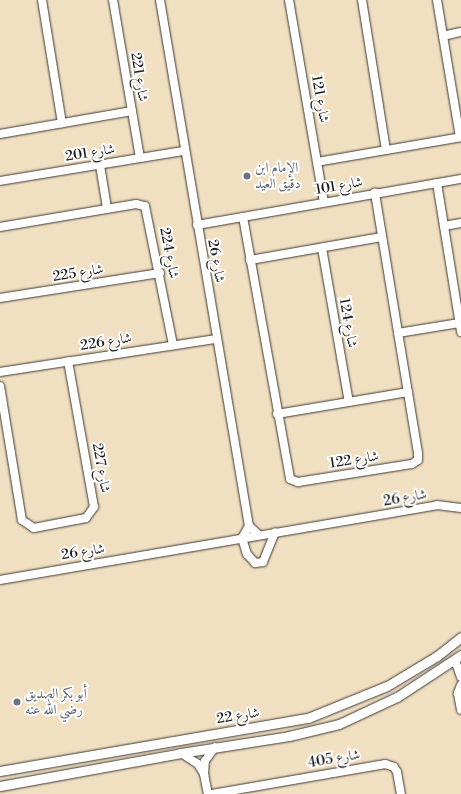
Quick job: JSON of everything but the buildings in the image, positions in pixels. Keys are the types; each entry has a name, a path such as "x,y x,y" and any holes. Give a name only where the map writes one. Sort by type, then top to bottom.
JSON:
{"street":[{"path":"42,0 62,123"},
{"name":"شارع 221","path":"113,0 140,158"},
{"name":"شارع 26","path":"160,0 184,151 249,526"},
{"name":"شارع 121","path":"289,0 324,202"},
{"path":"362,0 386,150"},
{"path":"317,162 460,137 437,0"},
{"path":"443,36 461,32"},
{"path":"0,134 132,111"},
{"name":"شارع 201","path":"0,181 184,151"},
{"path":"100,165 107,208"},
{"name":"شارع 101","path":"197,225 461,179"},
{"path":"437,183 461,332"},
{"name":"شارع 122","path":"243,217 288,474 293,481 412,464 418,460 418,453 375,193"},
{"name":"شارع 224","path":"0,227 107,208 136,204 145,206 160,273 173,345"},
{"path":"444,226 461,223"},
{"path":"250,260 382,236"},
{"name":"شارع 124","path":"322,248 349,402"},
{"name":"شارع 225","path":"0,298 160,273"},
{"path":"398,333 460,323"},
{"name":"شارع 226","path":"0,372 216,339"},
{"name":"شارع 227","path":"0,386 22,520 34,528 86,518 93,512 94,507 68,361"},
{"path":"278,414 408,392"},
{"name":"شارع 26","path":"0,580 437,505 461,508"},
{"path":"259,535 249,526 242,538 249,559 255,563 261,563 265,560 275,532"},
{"name":"شارع 22","path":"0,771 308,718 387,686 437,656 461,637"},
{"path":"458,658 461,677"},
{"name":"شارع 22","path":"0,786 215,747 289,736 339,724 397,697 458,658"},
{"path":"461,685 458,693 461,710"},
{"path":"204,774 206,761 215,747"},
{"path":"182,753 198,764 204,774 208,794"},
{"name":"شارع 405","path":"212,794 251,790 385,764 394,767 397,772 401,794"}],"place":[{"name":"الإمام ابن دقيق العيد","path":"247,176"},
{"name":"أبو بكر الصديق رضي الله عنه","path":"17,702"}]}
